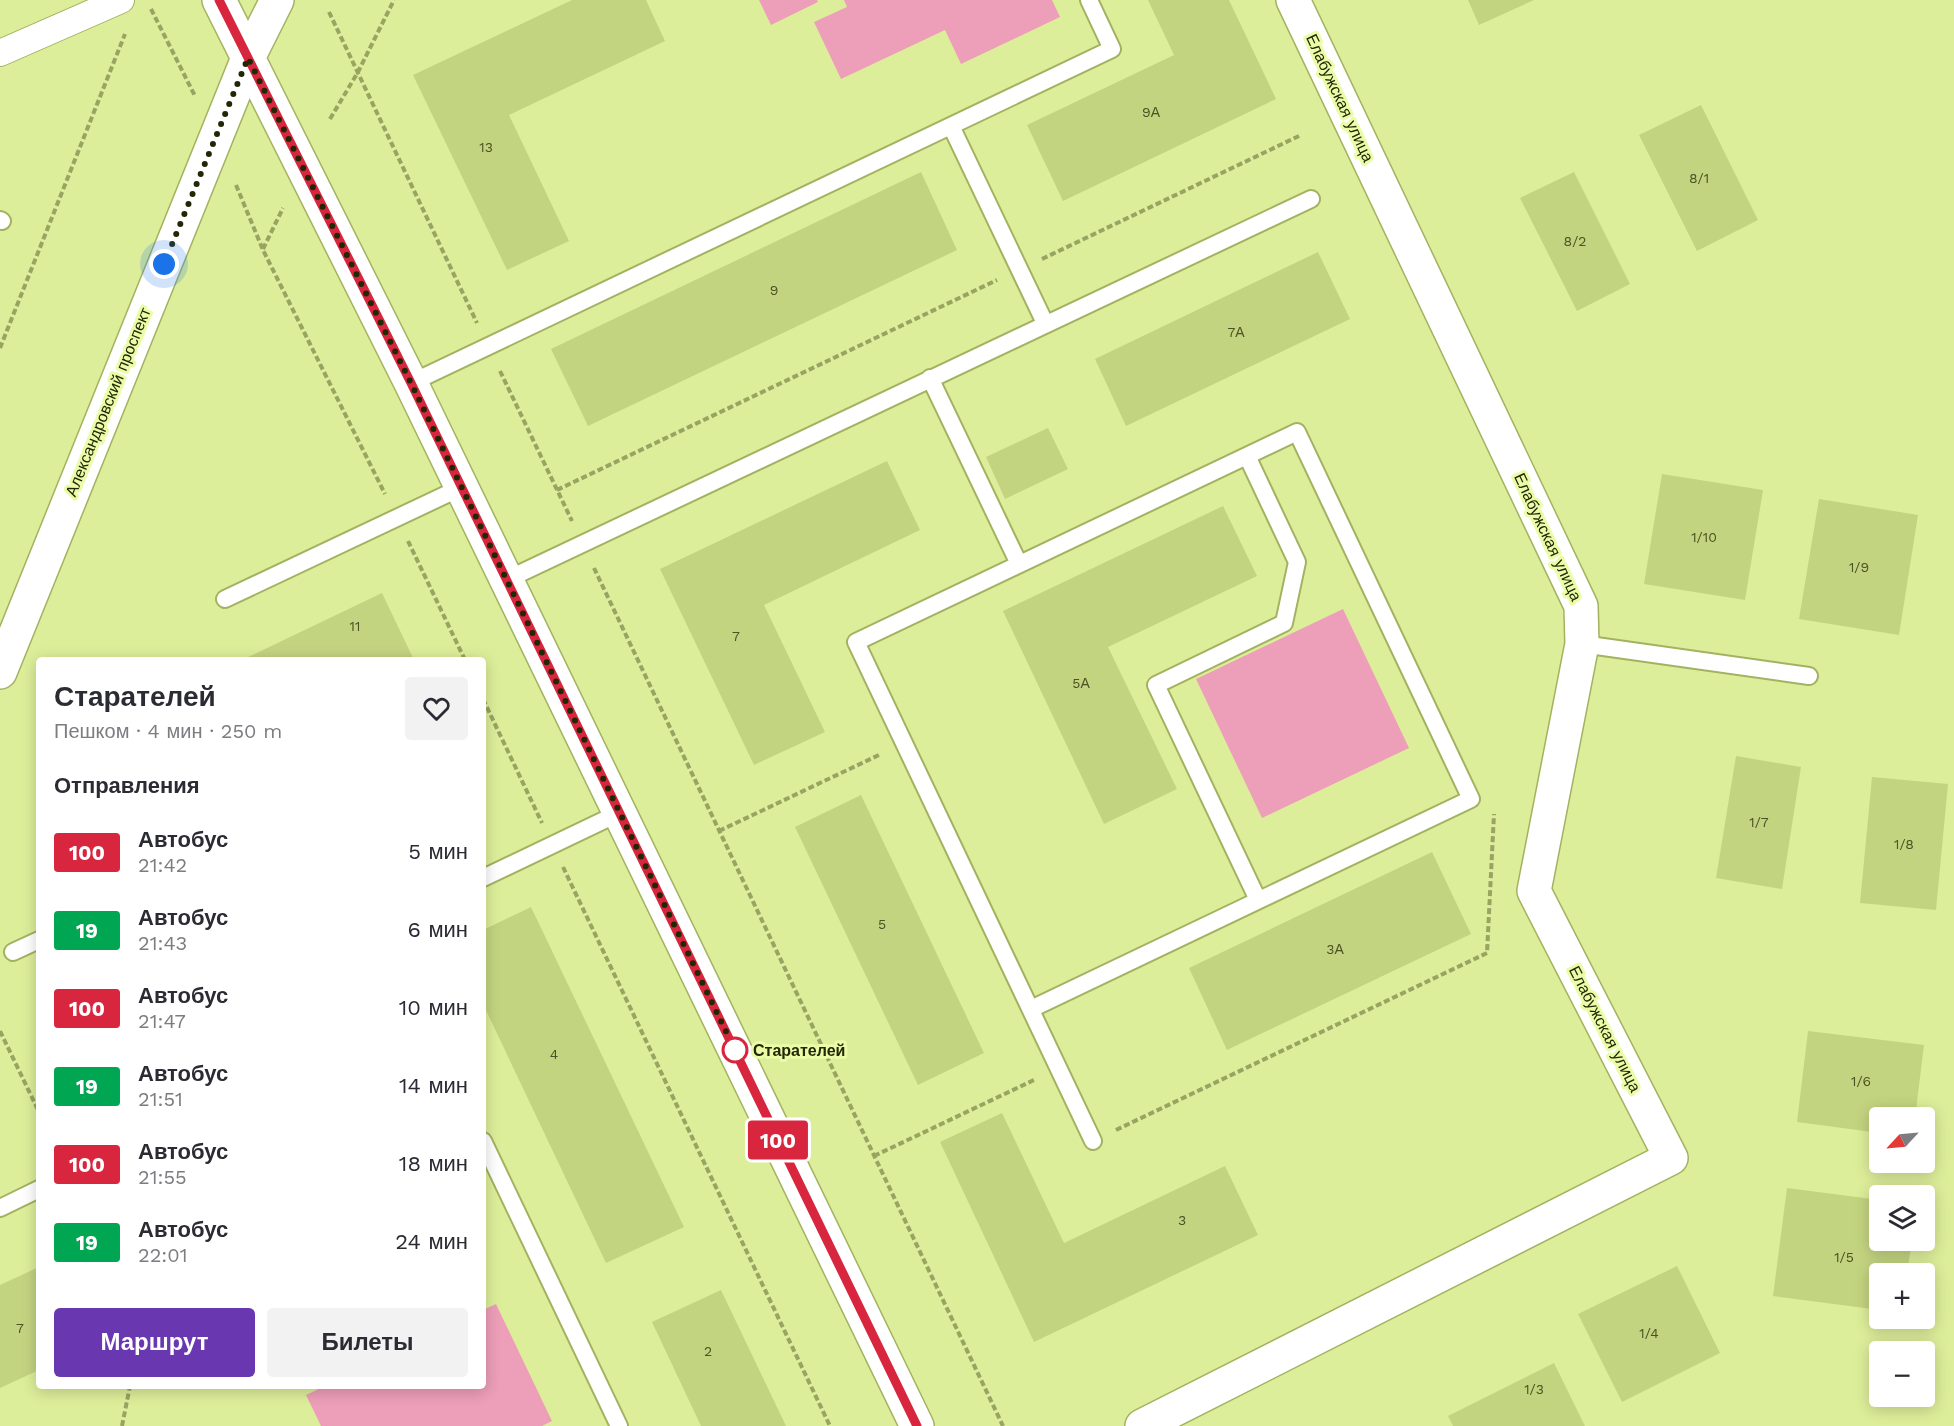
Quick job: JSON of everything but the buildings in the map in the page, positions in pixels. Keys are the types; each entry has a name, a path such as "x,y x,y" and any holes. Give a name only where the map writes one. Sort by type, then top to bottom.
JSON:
{"street":[{"path":"0,53 121,0"},
{"path":"219,0 462,487 917,1426"},
{"name":"Александровский проспект","path":"0,672 248,58 277,0"},
{"name":"Елабужская улица","path":"1142,1426 1671,1158 1534,891 1582,644 1581,606 1293,0"}],"lane":[{"path":"411,383 1112,49 1089,0"},
{"path":"951,126 1045,323"},
{"path":"506,580 1311,198"},
{"path":"930,378 1019,564"},
{"path":"1031,1009 1471,799 1297,432 856,642 1093,1141"},
{"path":"1247,456 1297,562 1284,623 1156,684 1258,900"},
{"path":"225,599 462,487"},
{"path":"1582,644 1809,676"},
{"path":"486,877 620,813"},
{"path":"13,952 36,941"},
{"path":"486,1147 619,1426"},
{"path":"0,1208 36,1190"}],"path":[{"path":"146,0 199,105"},
{"path":"330,119 394,0"},
{"path":"329,12 1003,1426"},
{"path":"0,348 125,33"},
{"path":"557,490 1301,135"},
{"path":"232,177 263,250 464,657"},
{"path":"263,250 283,208"},
{"path":"486,705 830,1426"},
{"path":"719,831 904,743"},
{"path":"1093,1141 1487,953 1494,814 1471,799"},
{"path":"0,1031 36,1106"},
{"path":"874,1156 1059,1068"},
{"path":"122,1426 129,1389"}],"shaded area":[{"path":"759,0 817,0 818,2 771,25"},
{"path":"844,0 1052,0 1060,17 961,64 945,30 841,79 814,22 847,7"},
{"path":"1343,609 1409,748 1262,818 1196,679"},
{"path":"496,1304 552,1421 542,1426 321,1426 306,1395 319,1389 486,1389 486,1309"}],"bus line":[{"name":"100","path":"219,0 411,383 917,1426"}],"place":[{"name":"Старателей","path":"735,1050"}],"route":[{"path":"164,264 248,58 411,383 735,1050"}]}
